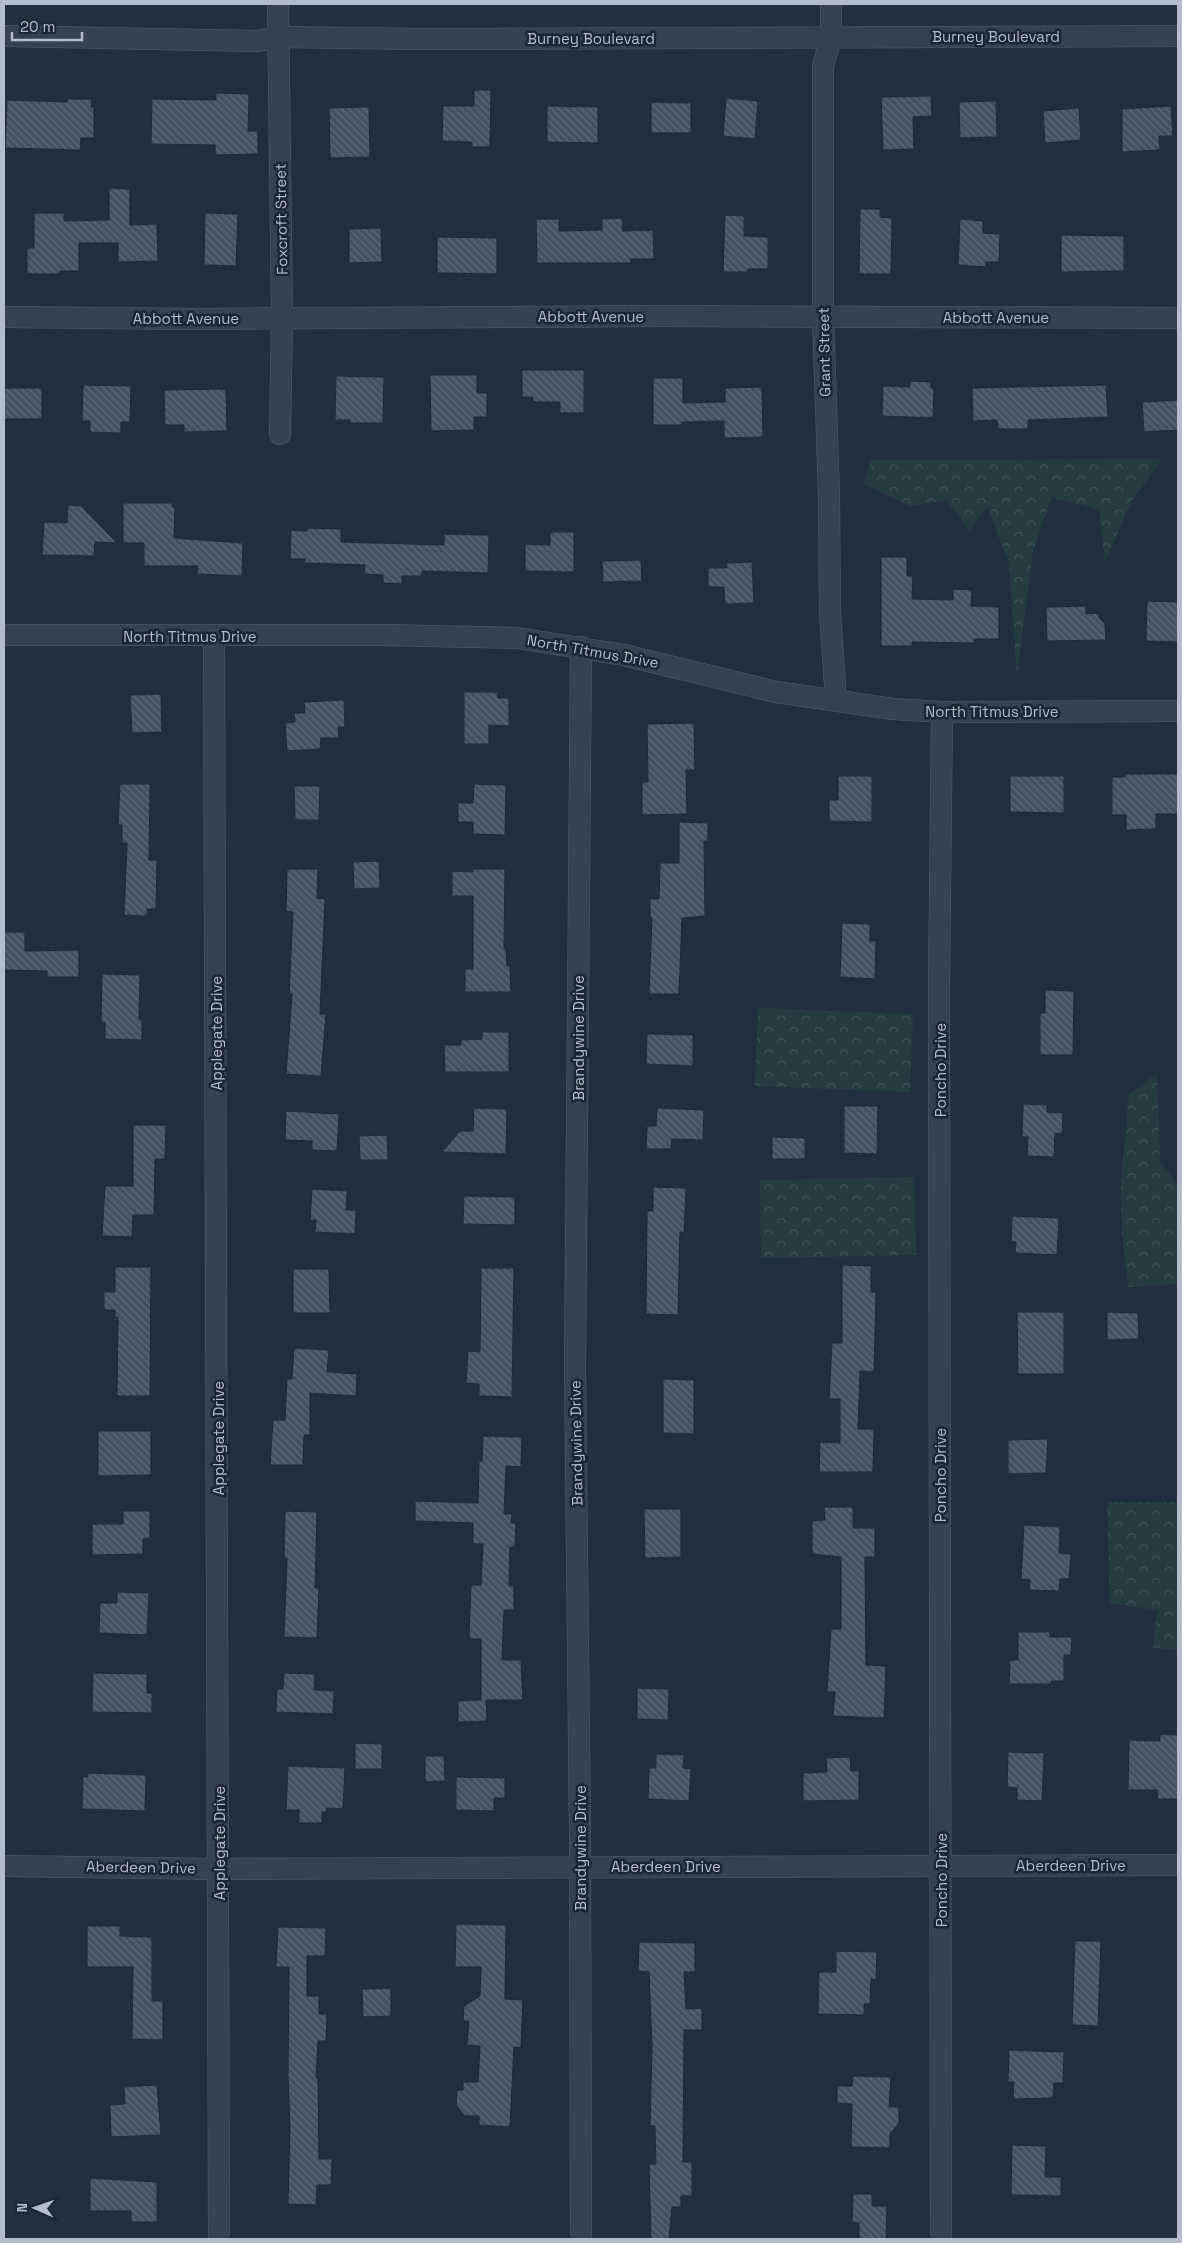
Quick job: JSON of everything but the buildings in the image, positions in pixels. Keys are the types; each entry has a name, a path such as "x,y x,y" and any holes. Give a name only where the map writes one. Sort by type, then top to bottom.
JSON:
{"street":[{"name":"Foxcroft Street","path":"278,4 282,318 280,434"},
{"name":"Grant Street","path":"831,4 831,37 822,66 823,317 829,496 830,612 836,701"},
{"name":"Burney Boulevard","path":"4,36 258,40 277,37 1178,36"},
{"name":"Abbott Avenue","path":"4,317 191,320 653,316 1178,318"},
{"name":"North Titmus Drive","path":"4,635 384,635 517,638 581,646 681,667 776,692 893,709 942,712 1178,711"},
{"name":"Applegate Drive","path":"214,636 219,2239"},
{"name":"Brandywine Drive","path":"581,646 575,1366 580,1866 581,2239"},
{"name":"Poncho Drive","path":"941,2239 940,977 942,712"},
{"name":"Aberdeen Drive","path":"4,1866 219,1868 1178,1864"}],"green space":[{"path":"1162,459 1131,502 1105,563 1099,510 1052,497 1033,551 1017,676 1009,564 987,506 970,531 946,500 910,506 864,484 871,460"},
{"path":"758,1008 913,1014 910,1092 755,1086"},
{"path":"1157,1074 1160,1161 1178,1185 1178,1284 1128,1287 1122,1235 1121,1181 1129,1094"},
{"path":"914,1177 916,1255 761,1258 760,1180"},
{"path":"1107,1502 1178,1502 1178,1650 1153,1648 1157,1610 1110,1603"}]}
